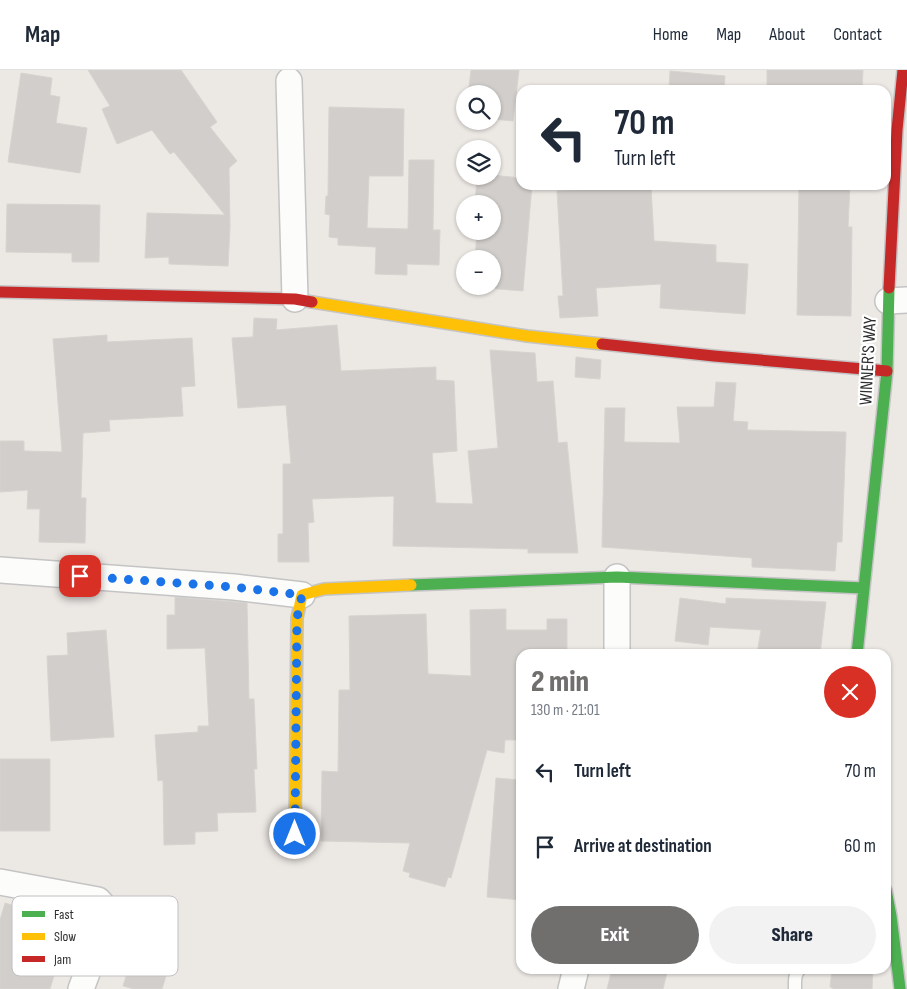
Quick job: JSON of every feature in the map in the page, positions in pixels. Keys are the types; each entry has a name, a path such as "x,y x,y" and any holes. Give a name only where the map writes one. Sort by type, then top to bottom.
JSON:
{"street":[{"name":"WINNER'S WAY","path":"857,649 887,372 898,300 903,70"},
{"path":"289,81 295,299"},
{"path":"0,292 295,299 527,336 887,372"},
{"path":"0,570 234,587 302,595 324,589 617,577 863,588"},
{"path":"617,577 617,649"},
{"path":"295,834 297,618 302,595"},
{"path":"0,882 76,896"},
{"path":"891,954 900,989"},
{"path":"571,989 575,974"},
{"path":"81,989 86,976"}],"lane":[{"path":"795,989 796,974"}],"building":[{"path":"88,70 181,70 217,122 210,127 237,161 229,168 230,227 228,266 169,264 169,257 145,258 147,213 225,215 174,152 170,154 152,130 117,144 102,109 110,106"},
{"path":"471,70 519,70 513,121 501,120 501,85 469,85"},
{"path":"767,70 863,70 862,85 767,85"},
{"path":"670,71 725,76 724,85 669,85"},
{"path":"21,73 52,78 50,95 60,97 56,123 87,128 80,173 8,162"},
{"path":"329,107 404,109 403,176 369,176 367,228 408,229 409,160 434,160 433,230 440,230 439,265 407,264 407,275 375,274 376,247 338,245 338,238 329,237 330,215 325,214 326,196 328,196"},
{"path":"501,176 516,177 516,190 532,190 523,291 501,289 501,250 476,250 476,240 501,240 501,195 476,195 476,185 501,185"},
{"path":"651,190 654,241 716,245 716,262 748,264 745,314 660,308 661,284 596,288 598,316 560,318 558,296 563,296 557,191"},
{"path":"799,190 850,190 848,227 852,227 851,316 797,315"},
{"path":"7,204 100,205 99,262 72,262 72,253 6,252"},
{"path":"254,318 277,319 276,330 337,325 341,371 436,367 436,380 454,381 457,451 432,453 436,503 473,504 468,451 498,448 490,350 535,353 537,382 553,381 558,443 567,442 578,553 528,553 528,549 393,546 394,496 312,499 314,522 308,523 309,562 278,562 278,534 283,534 283,464 291,464 286,405 238,408 232,338 253,337"},
{"path":"107,335 107,342 192,338 195,386 181,387 183,416 109,420 110,431 83,433 81,498 86,498 85,543 39,542 40,509 27,509 28,490 0,492 0,441 24,441 24,451 62,452 53,339"},
{"path":"576,357 601,360 600,379 575,377"},
{"path":"716,382 736,383 733,421 748,422 747,430 846,432 842,542 837,542 835,571 752,567 752,558 602,547 605,408 625,408 624,442 680,443 677,407 714,407"},
{"path":"175,597 247,603 249,699 254,699 257,769 254,769 256,812 217,813 218,831 195,832 195,844 164,845 163,780 158,781 155,735 198,732 198,726 209,726 205,648 167,649 167,615 175,615"},
{"path":"680,598 726,604 726,598 826,602 821,649 758,649 761,630 710,627 708,645 675,641"},
{"path":"506,609 506,630 547,630 547,619 567,619 567,649 516,649 516,740 505,740 504,753 487,750 451,878 448,877 445,887 409,877 410,873 403,871 410,843 321,841 322,771 338,772 339,690 350,690 349,616 426,614 428,674 471,676 470,610"},
{"path":"106,630 114,737 51,741 47,656 68,655 67,633"},
{"path":"0,759 50,759 50,831 0,831"},
{"path":"496,778 516,780 516,900 487,897"},
{"path":"5,903 12,905 12,976 54,976 50,989 0,989 0,920"},
{"path":"611,974 667,974 663,989 607,989"},
{"path":"831,974 873,974 872,989 834,989 830,987"},
{"path":"126,976 166,976 162,989 134,989 123,986"}],"traffic: fast":[{"path":"858,649 887,371 889,288"},
{"path":"411,585 617,577 863,588"},
{"path":"891,916 900,989"}],"traffic: slow":[{"path":"312,302 527,336 602,344"},
{"path":"295,834 297,618 302,595 324,589 411,585"}],"traffic: jam":[{"path":"889,288 897,130 903,70"},
{"path":"0,292 295,299 312,302"},
{"path":"602,344 887,371"}],"route":[{"path":"80,576 234,587 302,595 297,618 295,679 295,834"}]}
